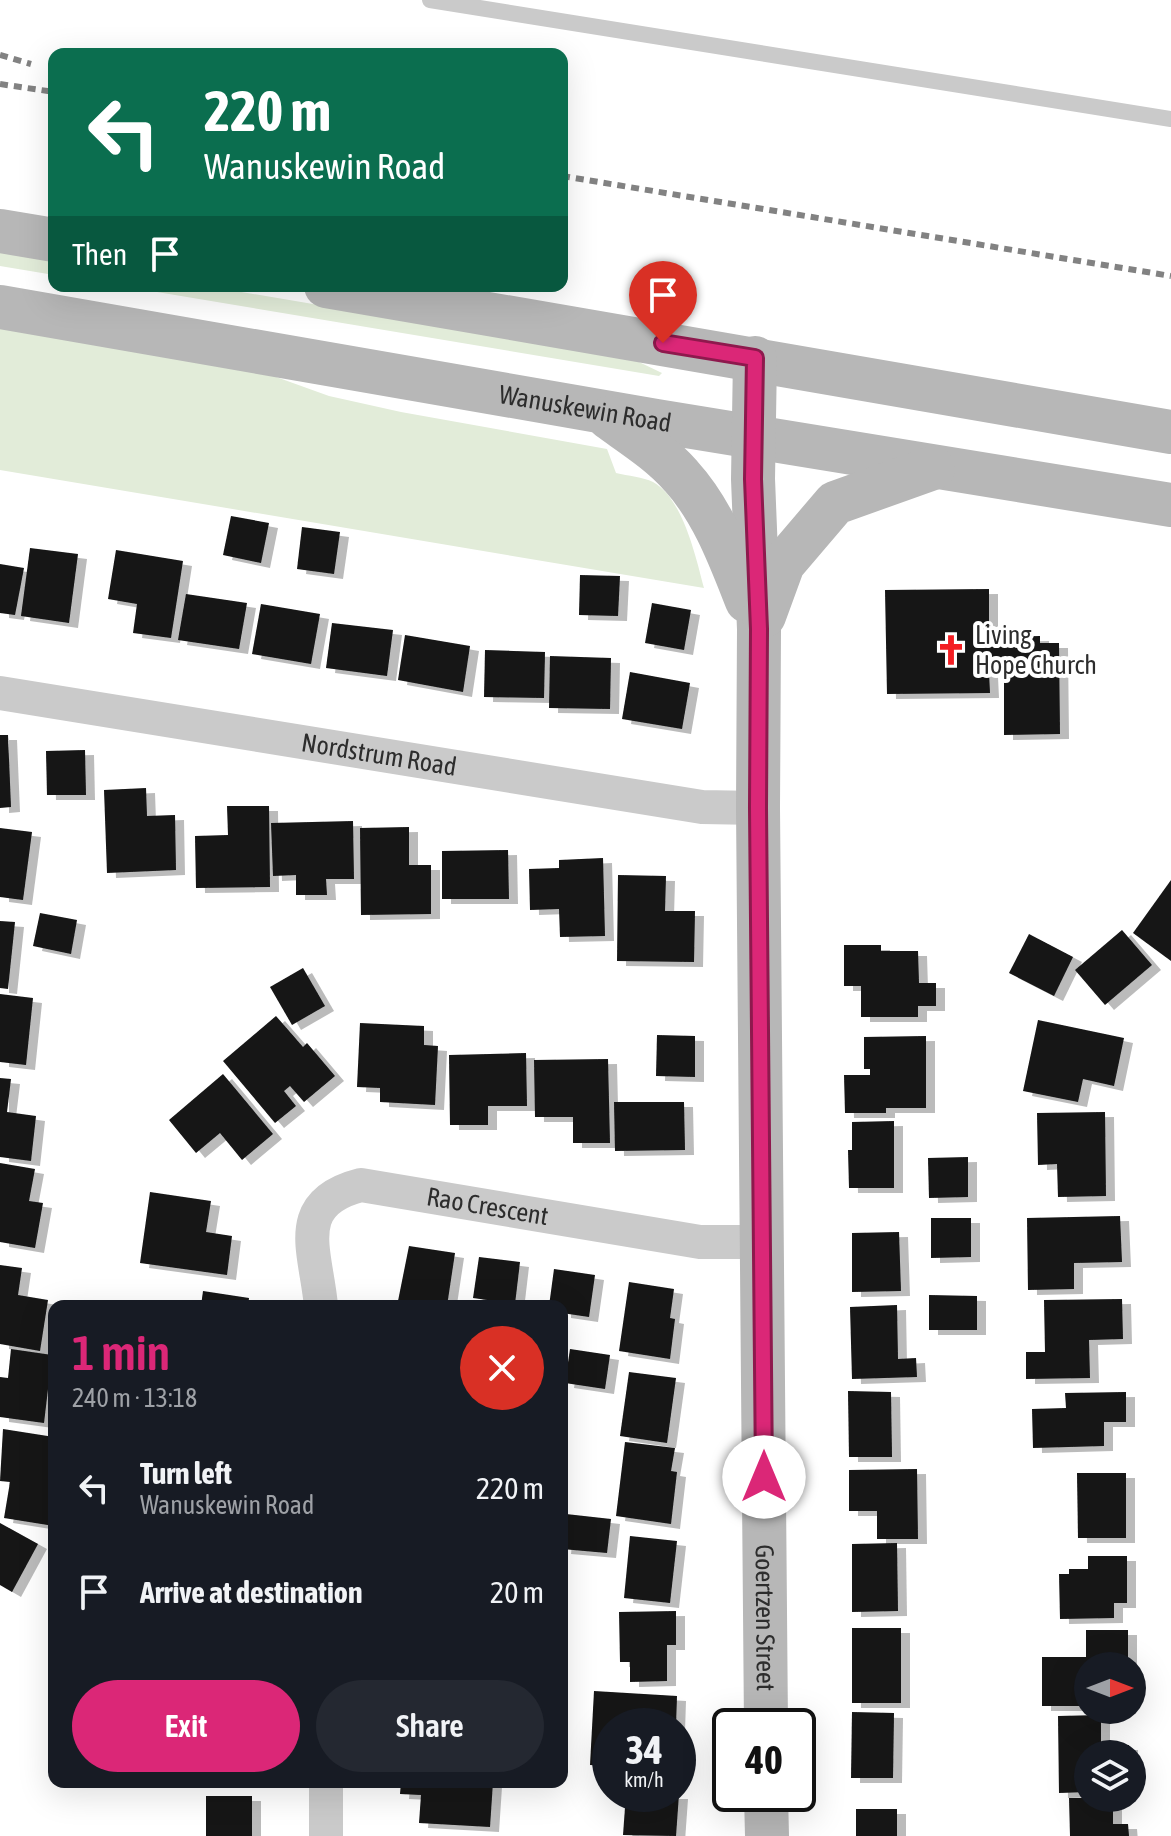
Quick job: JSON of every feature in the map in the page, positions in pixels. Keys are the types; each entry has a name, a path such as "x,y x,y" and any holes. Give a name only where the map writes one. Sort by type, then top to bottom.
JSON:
{"main road":[{"path":"0,231 48,239"},
{"path":"362,292 1171,432"},
{"name":"Wanuskewin Road","path":"0,307 753,437 1171,505"},
{"name":"Goertzen Street","path":"755,358 753,437 759,629 766,1708"},
{"path":"597,410 657,452 681,475 701,501 730,559 759,629"},
{"path":"759,629 783,564 835,503 937,467"},
{"path":"766,1812 767,1836"}],"street":[{"name":"Nordstrum Road","path":"0,693 702,807 758,808"},
{"name":"Rao Crescent","path":"320,1300 311,1226 317,1209 339,1191 361,1185 700,1242 762,1242"},
{"path":"326,1788 326,1836"}],"lane":[{"path":"430,0 1171,119"}],"green space":[{"path":"0,251 48,259 48,274 0,266"},
{"path":"157,292 241,292 620,356 662,373 659,376"},
{"path":"0,326 254,369 329,396 607,449 616,473 653,482 672,501 687,530 704,588 0,470"}],"building":[{"path":"231,516 269,523 261,563 223,555"},
{"path":"302,527 340,532 334,574 297,569"},
{"path":"30,548 78,554 69,623 21,616"},
{"path":"116,550 183,561 171,638 133,633 137,604 108,599"},
{"path":"0,564 24,568 15,615 0,613"},
{"path":"580,575 620,576 618,616 579,615"},
{"path":"989,589 989,637 1040,636 1040,643 1059,643 1060,734 1004,735 1004,672 989,672 990,693 887,694 885,590"},
{"path":"186,594 247,603 239,649 178,640"},
{"path":"652,603 691,610 684,650 645,643"},
{"path":"261,604 320,614 311,664 252,654"},
{"path":"332,623 393,630 387,676 326,668"},
{"path":"405,635 470,646 463,692 398,680"},
{"path":"485,650 545,652 544,698 484,697"},
{"path":"550,656 611,658 610,709 549,708"},
{"path":"630,672 690,683 682,729 622,719"},
{"path":"0,735 8,735 11,807 0,808"},
{"path":"85,750 86,795 47,795 46,751"},
{"path":"146,788 147,816 175,815 176,870 107,873 104,790"},
{"path":"227,806 269,806 270,887 196,888 195,836 228,835"},
{"path":"353,821 354,879 326,879 327,895 296,895 296,875 273,876 271,823"},
{"path":"409,827 409,865 431,865 431,914 361,915 360,828"},
{"path":"0,828 32,832 23,900 0,897"},
{"path":"508,850 509,899 442,899 442,851"},
{"path":"603,858 605,936 560,937 559,909 530,910 529,869 559,868 559,860"},
{"path":"618,875 666,876 665,911 695,911 694,962 617,961"},
{"path":"1171,880 1171,961 1133,933"},
{"path":"40,913 77,920 71,954 33,946"},
{"path":"0,921 15,922 8,989 0,988"},
{"path":"1122,930 1152,965 1105,1005 1075,970"},
{"path":"1029,934 1073,957 1054,996 1009,973"},
{"path":"844,945 881,945 881,951 918,951 919,983 936,983 936,1006 918,1006 918,1017 861,1017 861,986 844,986"},
{"path":"303,968 325,1006 292,1025 270,987"},
{"path":"0,994 33,998 26,1065 0,1062"},
{"path":"276,1016 303,1047 307,1043 335,1076 304,1102 290,1086 284,1091 296,1106 275,1123 223,1061"},
{"path":"1038,1020 1124,1038 1114,1086 1083,1079 1078,1102 1023,1091"},
{"path":"360,1023 424,1026 424,1045 438,1046 435,1105 380,1102 380,1088 357,1087"},
{"path":"657,1035 695,1036 695,1077 656,1076"},
{"path":"926,1036 926,1108 886,1108 886,1113 845,1113 844,1075 870,1075 870,1069 864,1069 864,1037"},
{"path":"526,1053 527,1106 488,1106 488,1125 450,1125 449,1055"},
{"path":"608,1059 610,1143 573,1143 573,1117 535,1117 534,1060"},
{"path":"223,1074 273,1134 242,1160 220,1133 196,1153 169,1120"},
{"path":"0,1078 11,1079 7,1112 36,1116 31,1161 0,1157"},
{"path":"614,1102 684,1102 685,1150 615,1151"},
{"path":"1105,1112 1106,1196 1058,1197 1057,1164 1038,1165 1037,1113"},
{"path":"894,1121 894,1188 849,1188 848,1150 852,1150 852,1122"},
{"path":"968,1157 968,1197 929,1198 928,1158"},
{"path":"0,1163 35,1169 29,1201 43,1203 35,1248 0,1242"},
{"path":"150,1192 211,1201 206,1232 232,1236 227,1275 140,1263"},
{"path":"1120,1216 1122,1262 1074,1263 1074,1289 1028,1290 1027,1218"},
{"path":"931,1218 971,1218 971,1257 931,1258"},
{"path":"899,1232 901,1291 852,1292 852,1233"},
{"path":"409,1246 455,1253 448,1300 398,1300"},
{"path":"479,1257 520,1262 515,1300 473,1298"},
{"path":"0,1265 22,1268 18,1295 48,1300 40,1351 0,1344"},
{"path":"554,1269 595,1275 589,1317 568,1314 568,1300 550,1300"},
{"path":"629,1282 674,1289 670,1318 675,1319 670,1359 619,1351"},
{"path":"203,1291 249,1298 249,1300 202,1300"},
{"path":"929,1295 977,1296 977,1330 929,1330"},
{"path":"1122,1299 1123,1339 1089,1340 1090,1378 1026,1379 1026,1352 1045,1352 1044,1300"},
{"path":"897,1305 898,1359 916,1358 917,1377 852,1379 850,1307"},
{"path":"11,1349 48,1354 44,1423 0,1417 0,1377 8,1378"},
{"path":"570,1349 610,1355 605,1389 568,1383"},
{"path":"629,1372 676,1378 667,1443 620,1436"},
{"path":"848,1391 891,1392 892,1457 849,1457"},
{"path":"1126,1392 1126,1422 1104,1422 1104,1446 1033,1448 1032,1409 1066,1408 1065,1393"},
{"path":"3,1429 48,1436 48,1525 4,1518 10,1482 0,1481"},
{"path":"625,1442 675,1448 671,1471 677,1472 671,1524 616,1516"},
{"path":"917,1469 918,1539 877,1539 877,1511 849,1511 849,1470"},
{"path":"1077,1473 1126,1473 1126,1538 1078,1538"},
{"path":"568,1514 611,1519 607,1553 568,1550"},
{"path":"0,1523 38,1544 12,1592 0,1585"},
{"path":"630,1536 677,1541 670,1603 624,1598"},
{"path":"897,1543 898,1611 852,1612 852,1544"},
{"path":"1088,1556 1127,1556 1127,1603 1114,1603 1114,1618 1060,1619 1059,1574 1069,1574 1069,1569 1088,1569"},
{"path":"676,1611 676,1645 667,1645 667,1681 630,1682 630,1662 620,1662 619,1612"},
{"path":"852,1628 901,1628 901,1703 852,1703"},
{"path":"1086,1630 1128,1630 1128,1652 1086,1652"},
{"path":"1042,1657 1074,1657 1074,1706 1042,1706"},
{"path":"594,1691 677,1696 677,1708 593,1708"},
{"path":"852,1712 894,1713 893,1778 851,1778"},
{"path":"1058,1716 1074,1716 1074,1724 1101,1724 1101,1740 1074,1740 1074,1792 1059,1793"},
{"path":"400,1788 493,1788 490,1827 419,1823 421,1795 400,1794"},
{"path":"206,1796 252,1796 252,1836 206,1836"},
{"path":"1069,1798 1074,1798 1074,1812 1113,1812 1113,1824 1128,1824 1129,1836 1070,1836"},
{"path":"856,1809 897,1809 897,1836 856,1836"},
{"path":"625,1812 678,1812 676,1836 623,1835"}],"railway":[{"path":"0,55 31,64"},
{"path":"0,84 48,91"},
{"path":"568,177 1171,276"}],"place":[{"name":"Living Hope Church","path":"951,650"}],"route":[{"path":"663,343 755,358 753,479 759,629 764,1477"}]}
